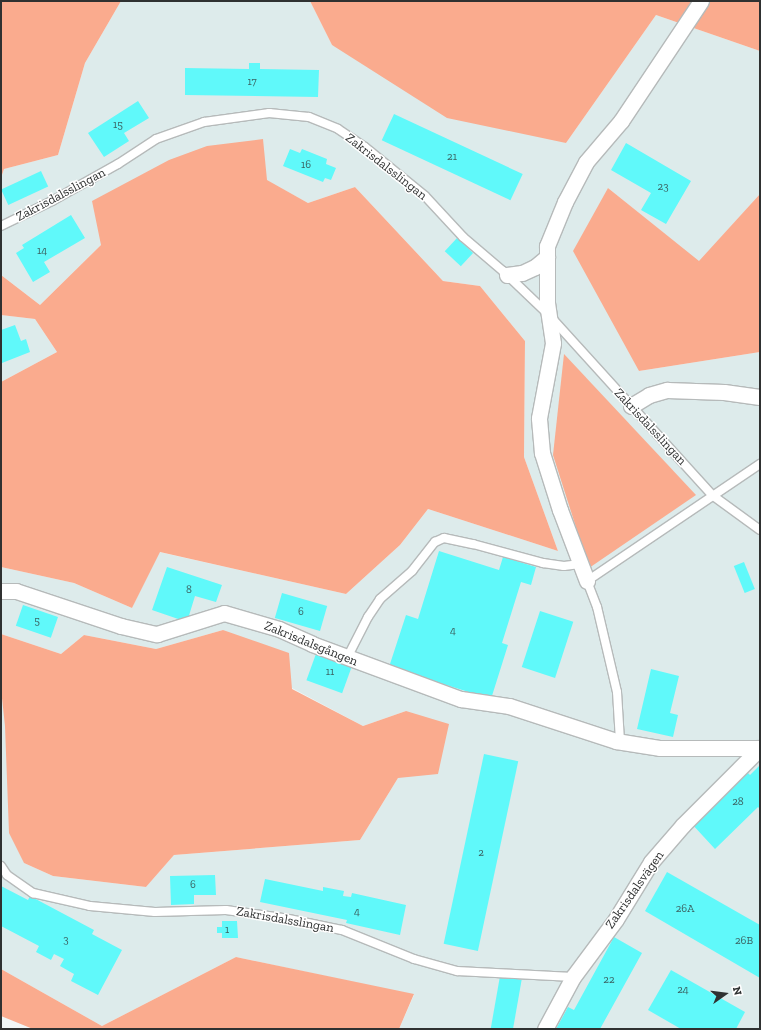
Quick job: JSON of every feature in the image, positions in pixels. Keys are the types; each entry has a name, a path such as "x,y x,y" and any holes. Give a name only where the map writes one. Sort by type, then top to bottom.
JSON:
{"street":[{"path":"587,581 542,453 540,418 553,343 547,303 548,246 566,202 586,162 621,121 701,1"},
{"path":"507,275 522,273 535,267 548,257"},
{"path":"631,406 649,395 667,390 724,392 760,397"},
{"name":"Zakrisdalsgången","path":"1,591 16,591 121,626 156,634 224,613 279,629 347,658 461,699 509,706 620,742 660,748 760,748"},
{"name":"Zakrisdalsvägen","path":"546,1029 573,977 616,918 651,862 683,825 760,748"}],"lane":[{"name":"Zakrisdalsslingan","path":"1,226 52,201 118,164 156,139 204,122 270,113 309,118 345,134 425,196 463,237 507,275 548,314 712,495 760,530"},
{"path":"620,742 618,692 597,607 587,581 686,515 712,495 760,464"},
{"path":"347,658 368,617 380,599 412,571 435,542 444,538 473,544 543,563 564,566 580,564"},
{"name":"Zakrisdalsslingan","path":"1,866 7,875 33,893 90,906 155,912 226,910 284,918 342,930 414,959 457,971 573,977"}],"shaded area":[{"path":"1,1 121,1 85,63 58,155 4,169 1,178"},
{"path":"121,1 310,1 332,45 566,143 656,15 760,51 760,194 699,262 608,188 639,371 760,352 760,1029 399,1029 414,995 236,957 102,1026 1,969 1,689 24,863 53,876 146,887 174,855 360,840 398,778 406,711 363,726 292,688 223,630 156,649 84,635 61,654 1,634 1,567 74,583 132,608 159,552 346,594 400,545 428,509 558,551 524,457 525,341 480,286 443,281 355,187 308,203 266,180 101,245 40,305 1,275 1,178 4,169 58,155 85,63"},
{"path":"310,1 760,1 760,51 656,15 566,143 447,118 332,45"},
{"path":"263,139 267,180 308,203 355,187 443,281 480,286 525,341 524,457 558,551 428,509 400,545 346,594 160,552 132,608 74,583 1,567 1,382 57,352 35,319 1,315 1,275 40,305 101,245 92,201 169,160 207,146"},
{"path":"608,188 699,261 760,194 760,352 639,371 573,251"},
{"path":"1,315 35,319 57,352 1,382"},
{"path":"564,354 696,495 589,568 553,455"},
{"path":"223,630 289,653 292,689 363,726 406,711 449,724 438,774 398,778 360,840 174,855 146,887 53,876 24,863 9,833 5,726 1,689 1,634 61,654 84,635 156,649"},
{"path":"236,957 414,994 399,1029 33,1029 1,1016 1,969 102,1026"}],"building":[{"path":"249,63 260,63 260,69 319,70 318,97 185,95 185,68 249,69"},
{"path":"138,101 149,118 124,133 129,141 104,157 88,133"},
{"path":"394,114 523,174 510,200 382,140"},
{"path":"626,143 691,181 666,224 641,210 651,193 611,170"},
{"path":"290,149 300,153 302,149 327,159 326,164 336,168 331,180 325,178 323,182 283,166"},
{"path":"41,171 48,186 8,205 1,190"},
{"path":"71,215 85,238 44,262 50,272 33,282 16,253 24,248 22,245"},
{"path":"457,238 473,253 461,266 445,251"},
{"path":"15,325 21,341 26,339 30,352 2,363 1,330"},
{"path":"439,551 499,570 503,557 536,567 531,585 521,582 502,643 508,645 491,699 389,667 406,615 418,619"},
{"path":"744,562 755,589 745,593 734,566"},
{"path":"167,567 222,585 216,602 195,596 187,622 152,610"},
{"path":"282,593 327,606 320,631 275,618"},
{"path":"23,605 58,617 51,638 16,626"},
{"path":"540,611 573,622 555,678 522,667"},
{"path":"317,651 353,664 342,693 306,680"},
{"path":"651,669 679,676 670,713 678,715 673,737 637,729"},
{"path":"484,754 518,761 478,951 444,944"},
{"path":"760,765 760,809 758,807 715,849 691,823 745,770 750,775"},
{"path":"667,872 760,925 760,978 645,911"},
{"path":"215,875 216,895 194,895 194,904 171,905 170,876"},
{"path":"265,879 323,891 323,887 344,891 343,896 351,897 352,893 406,905 400,935 346,923 347,920 260,902"},
{"path":"1,886 28,900 30,896 94,930 92,934 122,950 98,995 71,981 74,974 60,966 64,959 54,954 51,960 36,952 39,946 1,926"},
{"path":"222,921 237,921 238,938 222,938 222,933 217,933 217,927 222,927"},
{"path":"614,937 642,953 600,1029 556,1029 568,1007 574,1010"},
{"path":"671,970 745,1012 736,1029 681,1029 648,1010"},
{"path":"500,976 522,980 513,1029 491,1029"}]}
